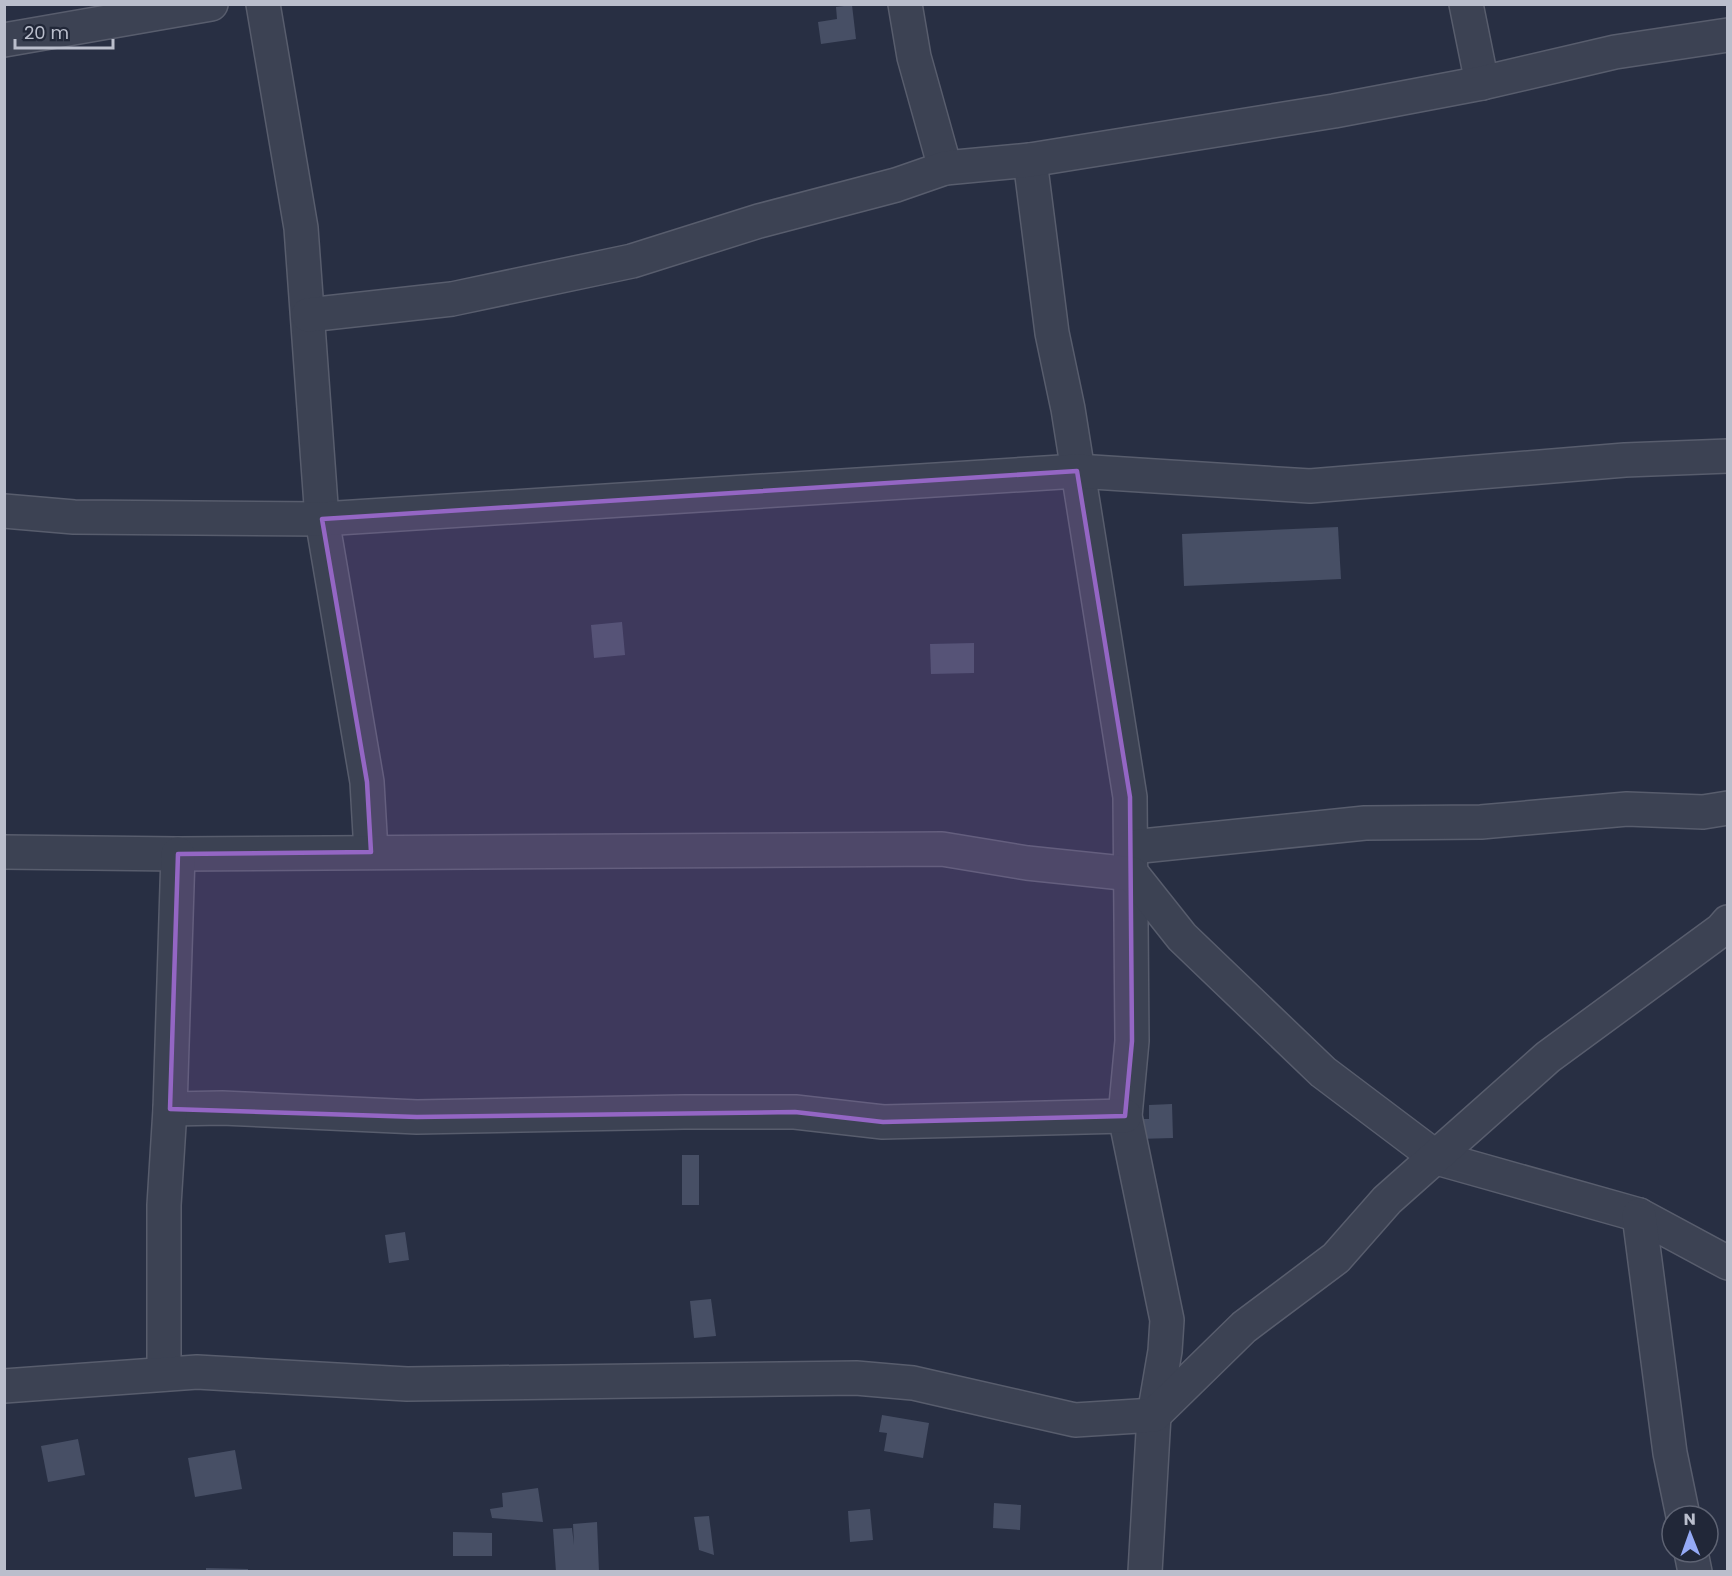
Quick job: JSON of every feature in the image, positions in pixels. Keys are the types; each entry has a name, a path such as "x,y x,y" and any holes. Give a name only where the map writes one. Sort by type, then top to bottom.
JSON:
{"street":[{"path":"4,40 211,4"},
{"path":"264,4 301,228 322,519 367,782 371,852"},
{"path":"905,4 914,57 945,168"},
{"path":"1466,4 1482,83"},
{"path":"308,315 452,299 632,261 759,221 896,185 945,168 1030,160 1334,111 1482,83 1615,52 1728,35"},
{"path":"1030,160 1052,333 1068,409 1130,797 1132,1041 1125,1116 1167,1320 1166,1352 1154,1415 1145,1572"},
{"path":"4,511 74,516 322,519 1077,471 1310,486 1625,460 1728,456"},
{"path":"4,852 178,854 942,849 1027,863 1132,860 1365,823 1481,822 1627,809 1703,812 1728,808"},
{"path":"164,1374 164,1205 170,1109 178,854"},
{"path":"1132,860 1182,937 1323,1072 1437,1158 1639,1215 1728,1263"},
{"path":"4,1386 197,1372 406,1384 881,1378 959,1392 1075,1420 1154,1415 1244,1328 1336,1258 1387,1200 1437,1158 1548,1057 1721,930 1728,922"},
{"path":"170,1109 222,1108 417,1117 795,1112 883,1122 1125,1116"},
{"path":"1639,1215 1670,1453 1681,1504"}],"highlighted area":[{"path":"1077,471 1130,797 1132,1041 1125,1116 883,1122 795,1112 417,1117 170,1109 178,854 371,852 367,782 322,519"}],"building":[{"path":"852,5 856,39 821,44 818,22 837,19 836,7"},
{"path":"1338,527 1341,579 1184,586 1182,534"},
{"path":"622,622 625,655 594,658 591,625"},
{"path":"974,643 974,673 931,674 930,644"},
{"path":"1172,1104 1173,1138 1138,1139 1137,1119 1149,1119 1149,1105"},
{"path":"682,1155 699,1155 699,1205 682,1205"},
{"path":"405,1232 409,1260 389,1263 385,1235"},
{"path":"711,1299 716,1336 694,1338 690,1301"},
{"path":"882,1415 929,1423 923,1458 884,1451 887,1433 879,1432"},
{"path":"78,1439 85,1475 48,1482 41,1446"},
{"path":"235,1450 242,1489 195,1497 188,1458"},
{"path":"538,1488 543,1522 492,1518 490,1509 503,1507 502,1493"},
{"path":"994,1503 1021,1505 1020,1530 993,1528"},
{"path":"870,1509 873,1540 850,1542 848,1511"},
{"path":"709,1516 714,1555 699,1550 694,1517"},
{"path":"597,1522 599,1572 556,1572 553,1529 572,1528 574,1545 573,1524"},
{"path":"453,1532 492,1533 492,1556 453,1556"},
{"path":"206,1568 248,1569 248,1572 206,1572"}]}
